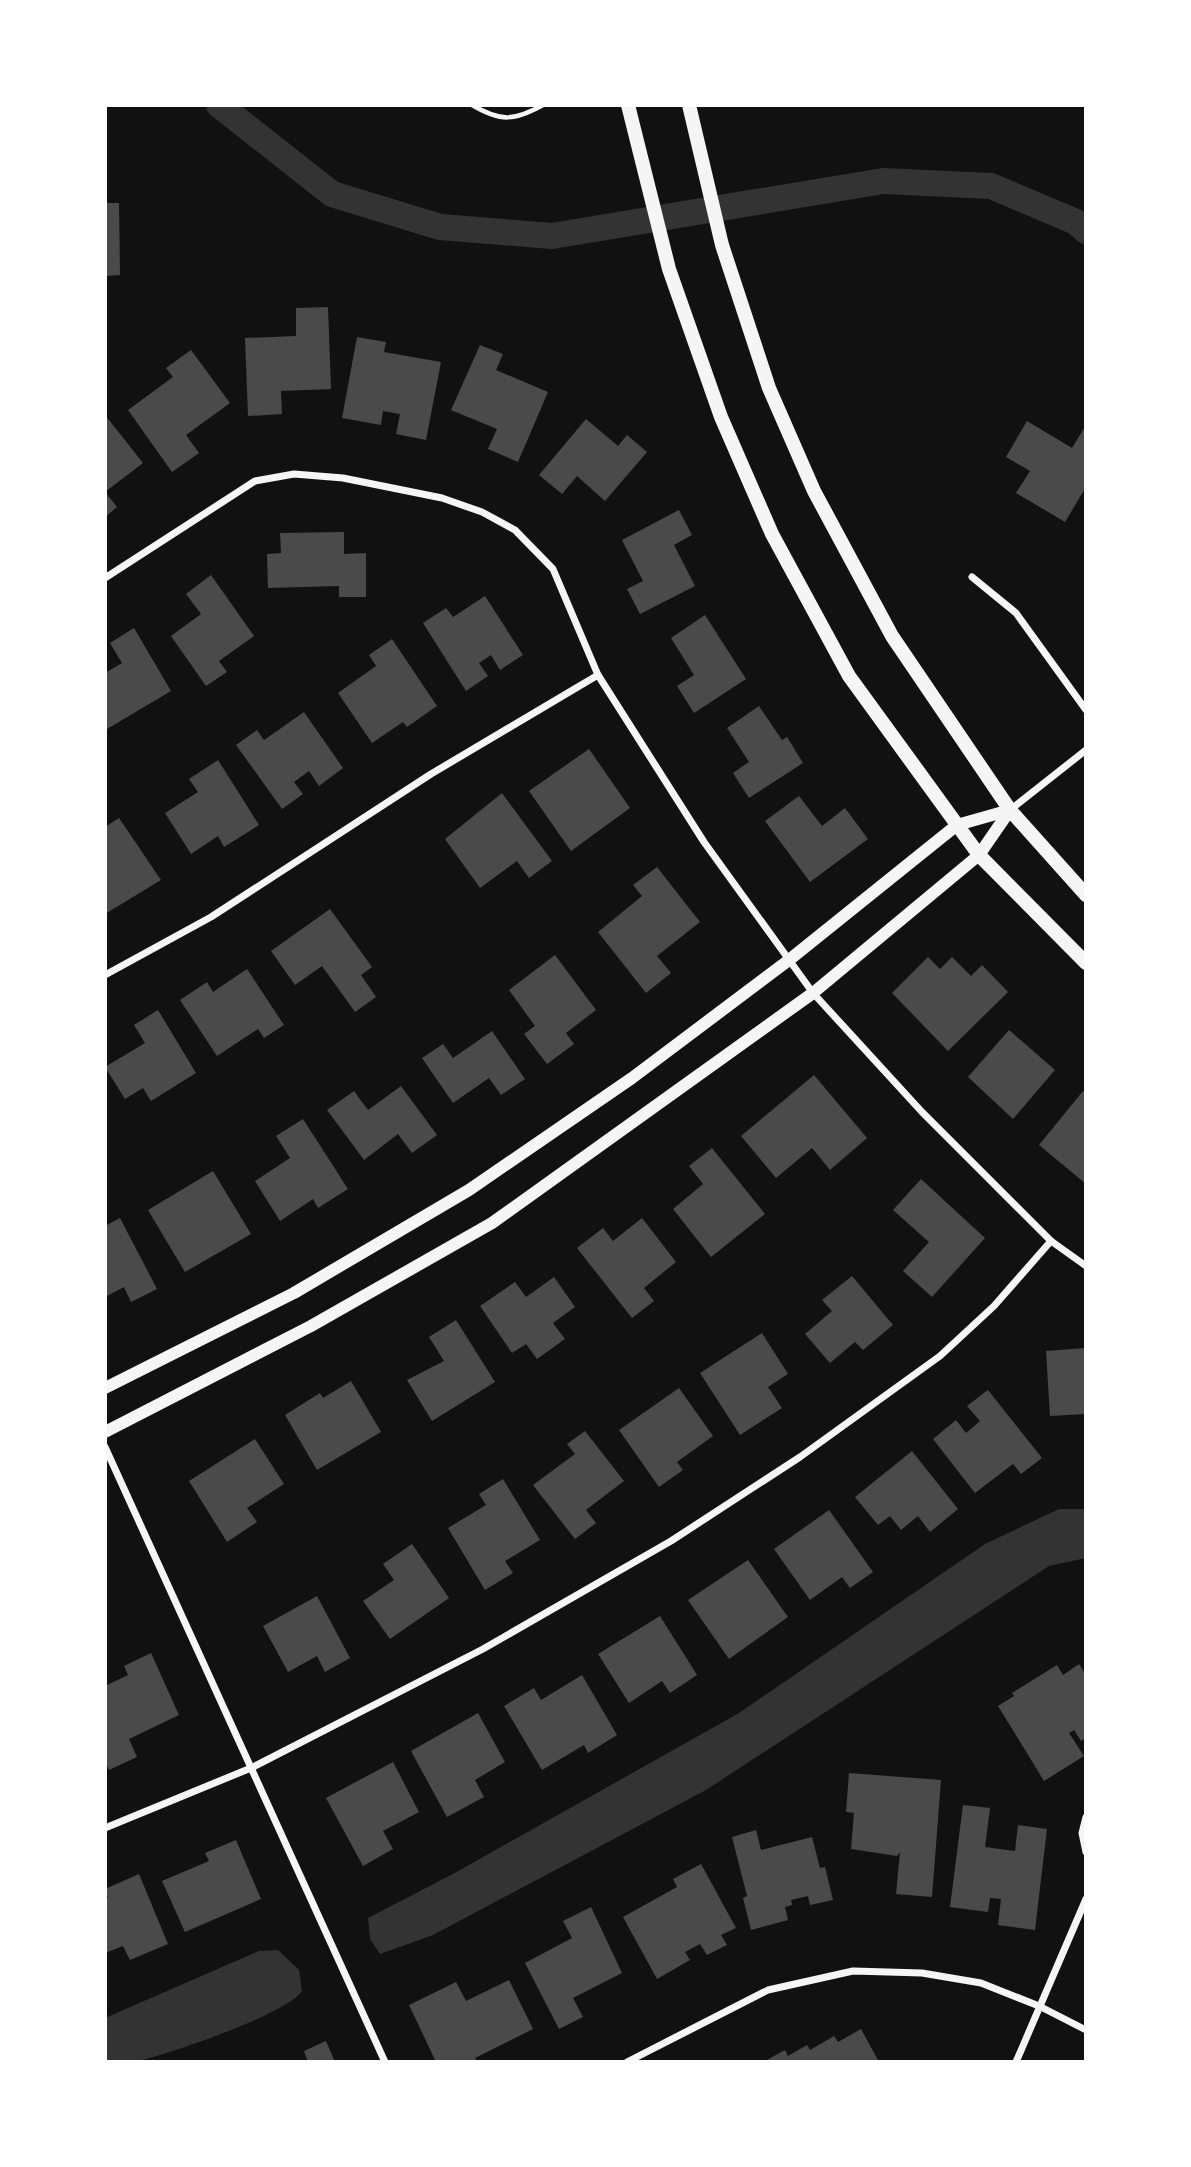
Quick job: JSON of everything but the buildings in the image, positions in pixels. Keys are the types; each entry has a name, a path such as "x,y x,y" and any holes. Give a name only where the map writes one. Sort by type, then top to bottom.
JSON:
{"main road":[{"path":"628,105 669,269 721,417 772,534 849,676 957,825 979,855 1086,963"},
{"path":"689,105 723,245 769,388 814,491 892,636 1010,810 1086,895"}],"street":[{"path":"105,578 255,481 294,474 343,478 442,498 482,512 516,530 553,569 598,676 704,842 813,993 922,1112 1051,1241 1086,1266"},
{"path":"972,577 1016,613 1086,710"},
{"path":"105,975 211,917 431,774 598,676"},
{"path":"105,1432 311,1326 492,1223 813,993 979,855 1010,810 1086,750"},
{"path":"105,1388 294,1293 469,1190 632,1078 789,960 957,825 1010,810"},
{"path":"105,1828 251,1768 483,1649 671,1541 800,1457 940,1356 994,1306 1051,1241"},
{"path":"105,1447 384,2062"},
{"path":"1086,1817 1082,1833 1086,1852"},
{"path":"1016,2062 1086,1899"},
{"path":"627,2062 768,1990 853,1972 922,1973 981,1983 1039,2006 1086,2030"}],"path":[{"path":"472,105 497,118 517,117 543,105"}],"shaded area":[{"path":"1059,1509 1086,1509 1086,1558 1049,1566 706,1790 433,1935 380,1954 370,1939 368,1918 451,1875 739,1713 985,1544"},
{"path":"278,1950 299,1970 302,1991 292,2000 252,2021 175,2050 134,2062 105,2062 105,2018 259,1951"}],"waterway":[{"path":"219,105 332,194 440,227 552,236 883,181 991,186 1076,222 1086,231"}]}
